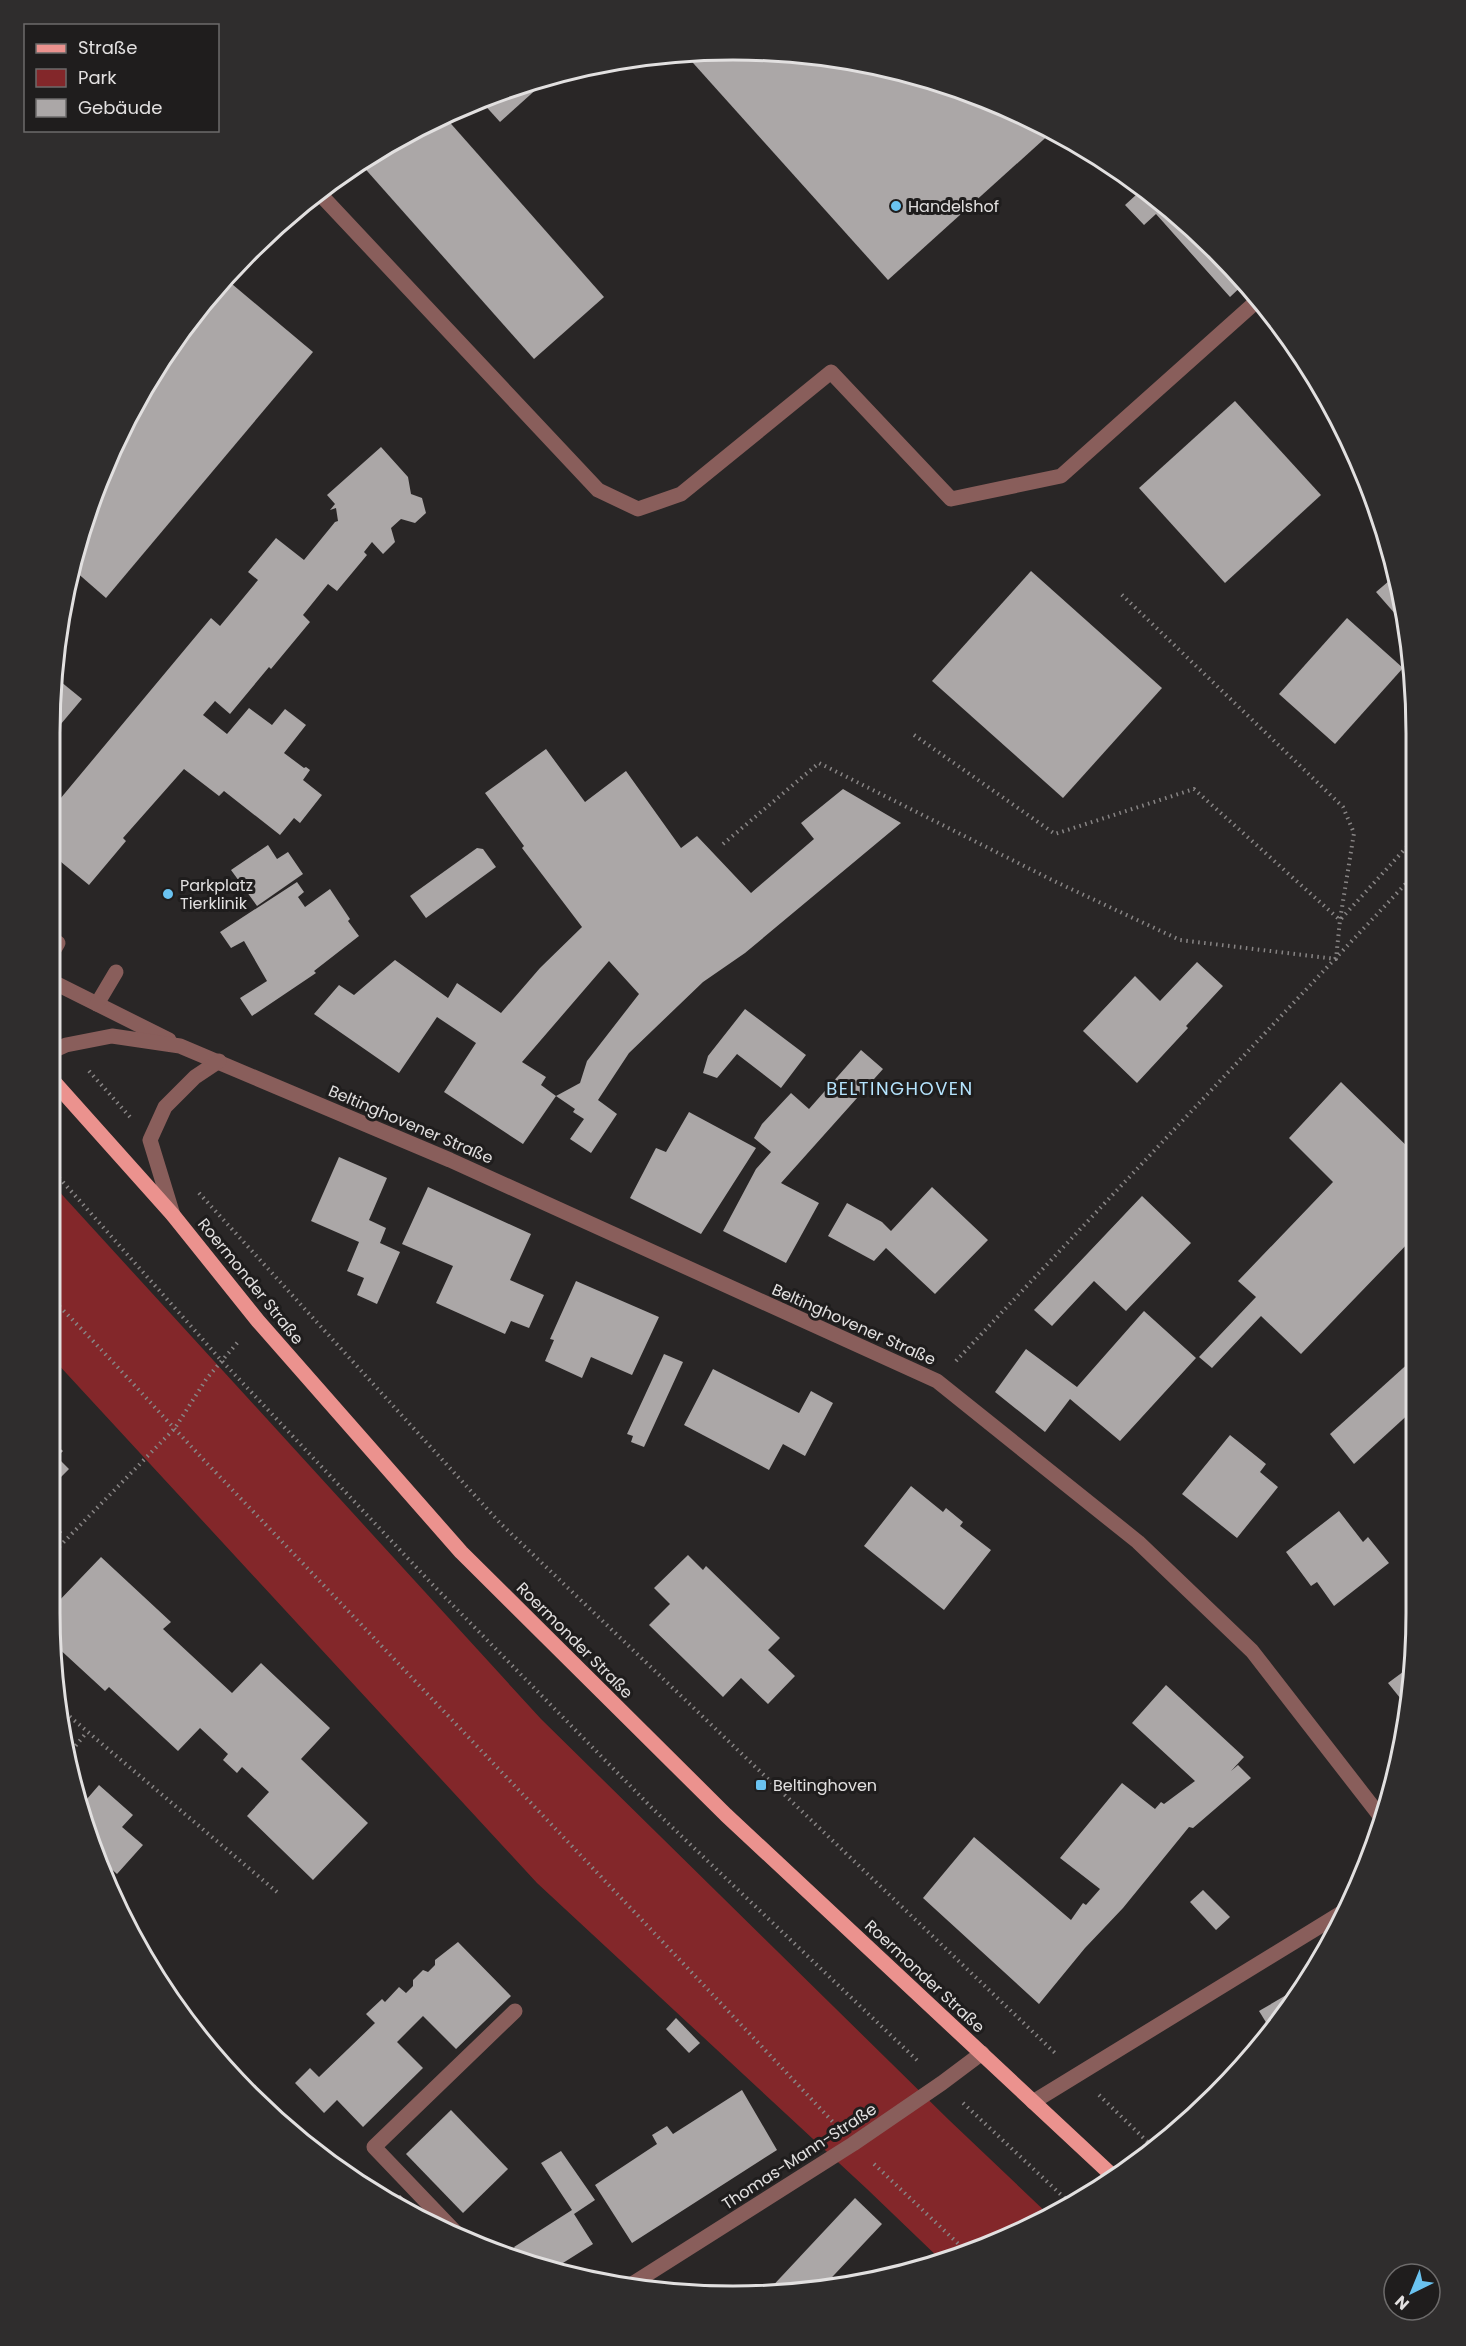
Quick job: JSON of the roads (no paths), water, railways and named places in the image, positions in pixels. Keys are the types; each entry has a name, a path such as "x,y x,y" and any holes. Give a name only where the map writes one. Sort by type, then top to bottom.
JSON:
{"main road":[{"name":"Roermonder Straße","path":"60,1089 173,1215 258,1321 461,1552 726,1815 1108,2172"}],"street":[{"path":"324,198 598,490 638,509 681,494 831,372 951,500 1061,476 1252,305"},
{"path":"97,1004 116,972"},
{"name":"Beltinghovener Straße","path":"60,986 180,1046 450,1160 937,1381 1138,1542 1252,1651 1376,1810"},
{"name":"Beltinghovener Straße","path":"61,1047 112,1036 180,1046"},
{"path":"173,1215 150,1140 165,1107 195,1077 219,1061"},
{"path":"1033,2102 1333,1918"},
{"path":"445,2222 374,2147 515,2011"},
{"name":"Thomas-Mann-Straße","path":"640,2279 853,2144 942,2084 982,2053"}],"place":[{"name":"Handelshof","path":"896,206"},
{"name":"Parkplatz Tierklinik","path":"168,894"},
{"name":"Beltinghoven","path":"761,1785"}],"district":[{"name":"BELTINGHOVEN","path":"900,1089"}]}
